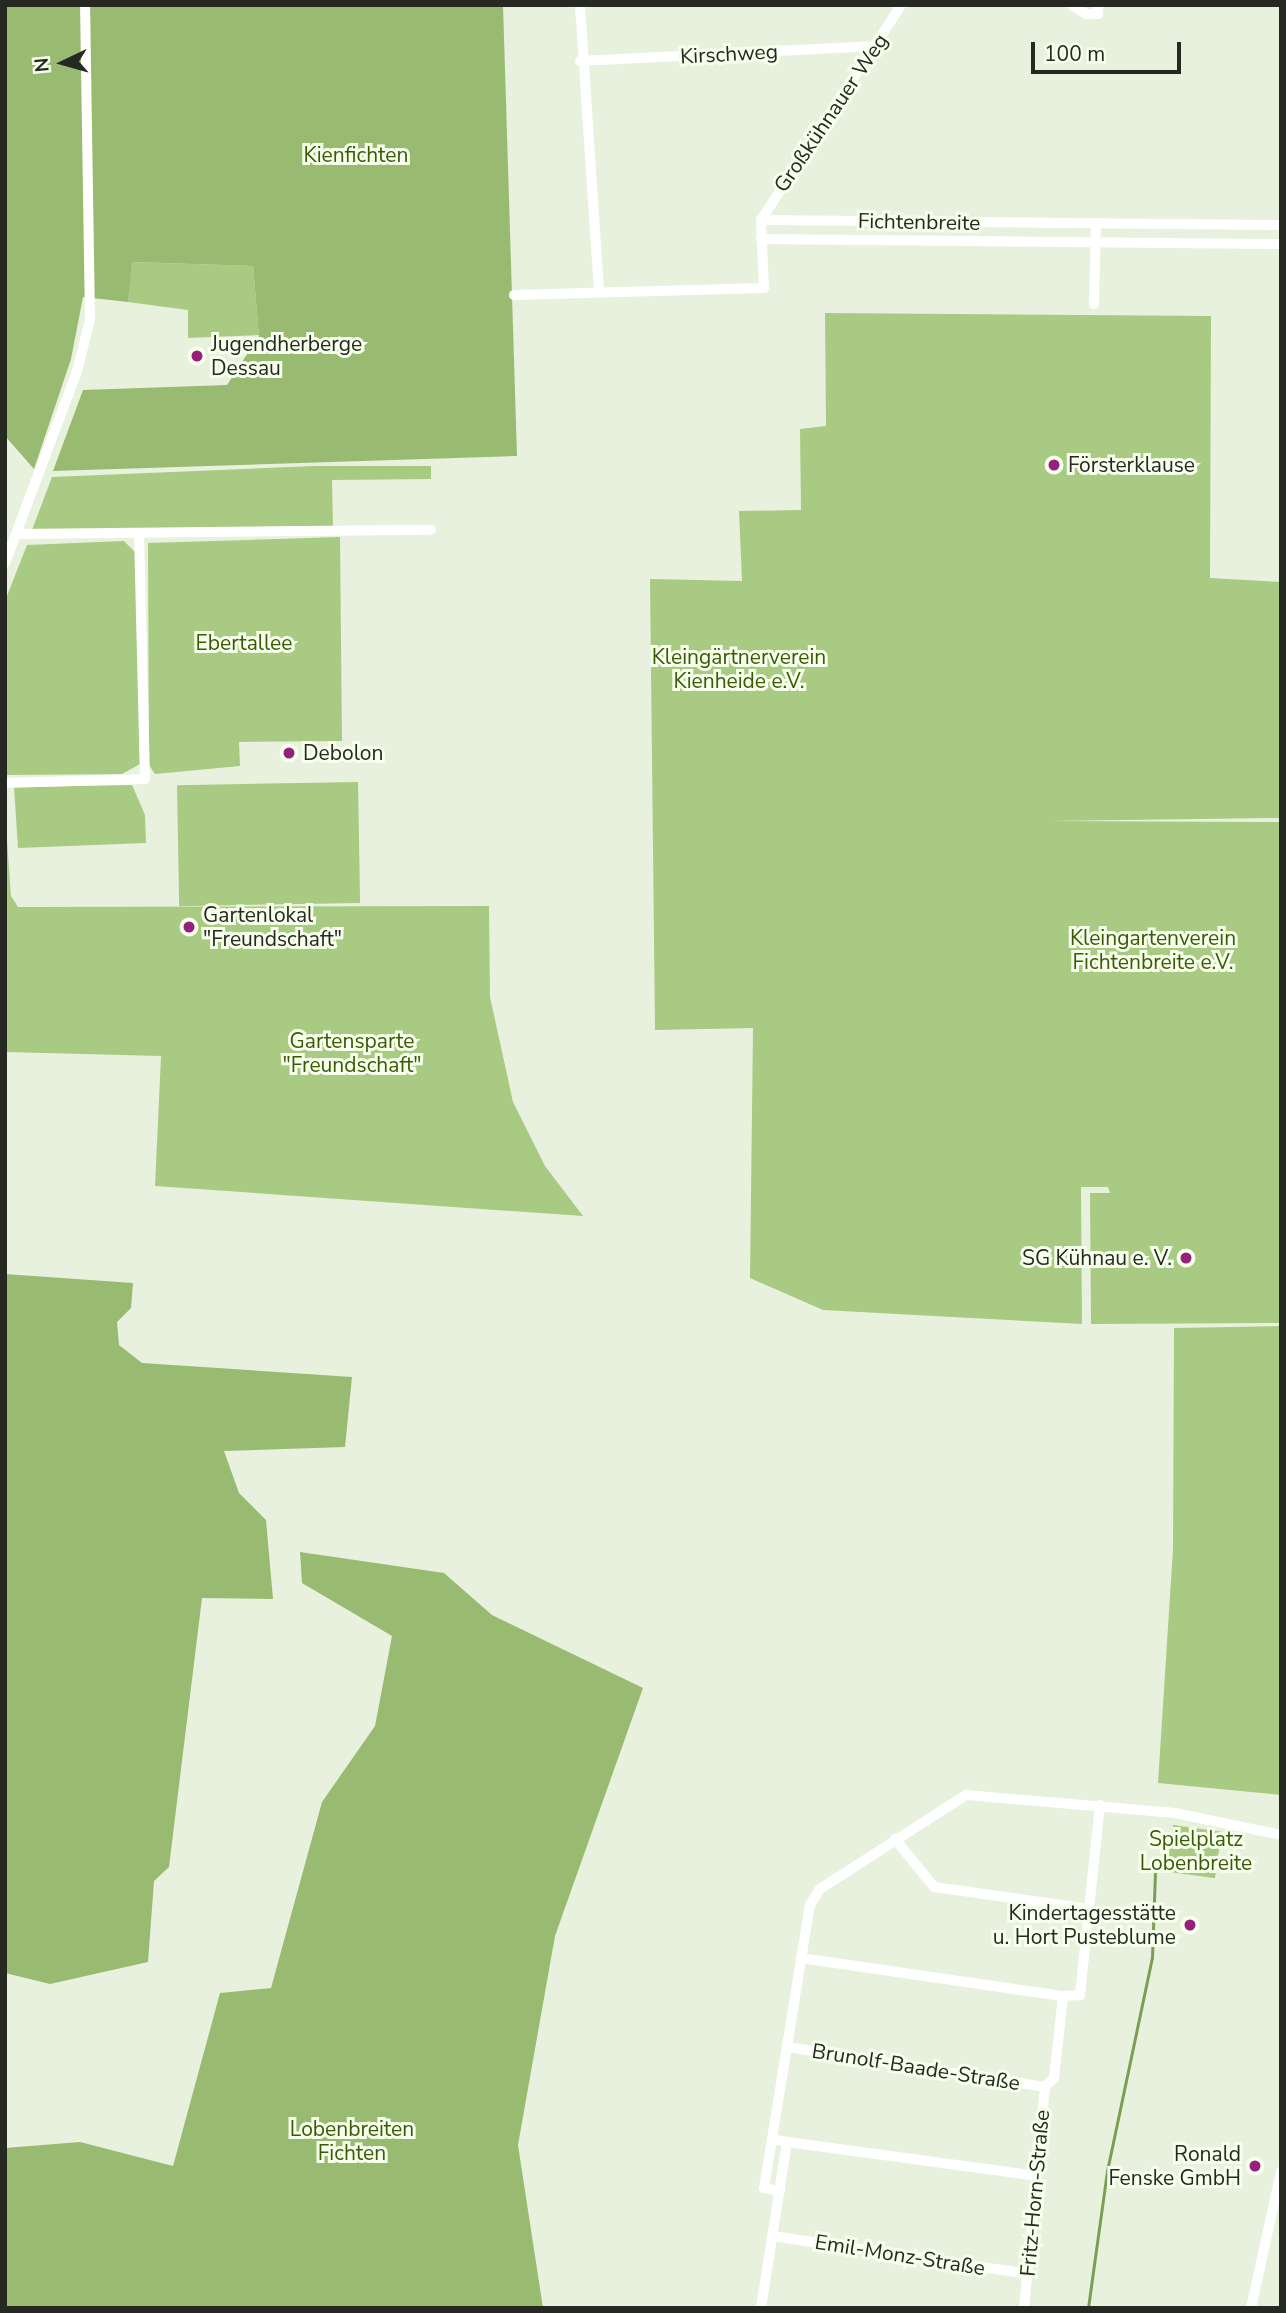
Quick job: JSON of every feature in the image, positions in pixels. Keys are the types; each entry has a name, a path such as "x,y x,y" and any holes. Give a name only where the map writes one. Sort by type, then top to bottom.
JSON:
{"street":[{"path":"5,563 90,320 85,5"},
{"path":"580,5 580,61 598,289"},
{"name":"Großkühnauer Weg","path":"761,220 878,46 901,5"},
{"path":"1072,5 1086,14 1098,14 1098,5"},
{"name":"Kirschweg","path":"580,61 878,46"},
{"path":"514,295 598,289 765,288 761,220"},
{"name":"Fichtenbreite","path":"761,220 1281,225"},
{"path":"1094,304 1096,224"},
{"name":"Fichtenbreite","path":"761,239 1281,244"},
{"path":"16,534 139,535 431,530"},
{"path":"5,783 145,779 139,535"},
{"path":"779,2191 764,2188 801,1958 815,1894 895,1839 966,1795 1100,1805 1198,1816 1281,1835"},
{"path":"801,1958 1063,1996 1080,1995 1100,1805"},
{"path":"895,1839 934,1887 1090,1909"},
{"name":"Fritz-Horn-Straße","path":"1024,2308 1045,2087 1054,2078 1063,1996"},
{"name":"Brunolf-Baade-Straße","path":"787,2047 1045,2087"},
{"path":"772,2139 1037,2176"},
{"path":"761,2308 787,2142"},
{"path":"1251,2308 1281,2171"},
{"name":"Emil-Monz-Straße","path":"772,2236 1028,2274"}],"green space":[{"name":"Kienfichten","path":"5,5 503,5 517,456 53,471 83,390 227,385 259,336 253,266 132,262 128,302 83,297 71,359 34,469 5,436"},
{"path":"131,262 253,266 259,335 188,338 188,310 128,302"},
{"path":"825,313 1211,316 1210,578 1281,582 1281,818 1048,821 1281,822 1281,1323 1091,1324 1090,1193 1110,1193 1108,1187 1081,1187 1082,1324 823,1310 750,1278 753,1028 655,1030 650,579 742,581 739,511 801,510 800,429 826,426"},
{"path":"314,466 431,466 431,479 332,480 333,526 32,530 52,477"},
{"name":"Ebertallee","path":"340,537 342,741 239,742 240,766 155,774 149,765 148,543"},
{"path":"124,541 136,553 140,764 122,774 5,775 5,601 27,545"},
{"path":"358,782 360,903 179,906 177,785"},
{"path":"132,785 145,815 146,843 18,848 14,787"},
{"name":"Gartensparte \"Freundschaft\"","path":"5,812 11,896 18,907 489,906 490,997 513,1102 545,1166 583,1216 155,1186 161,1056 5,1052"},
{"path":"5,1274 133,1283 131,1308 117,1322 119,1345 142,1363 352,1377 345,1447 224,1451 239,1493 266,1520 273,1599 202,1598 169,1867 154,1881 148,1962 50,1984 5,1973"},
{"path":"1281,1326 1281,1795 1158,1783 1173,1549 1174,1328"},
{"name":"Lobenbreiten Fichten","path":"300,1552 444,1573 492,1615 643,1688 555,1936 518,2145 543,2308 5,2308 5,2148 80,2142 173,2166 220,1993 271,1988 322,1802 375,1726 392,1636 302,1583"},
{"name":"Spielplatz Lobenbreite","path":"1173,1825 1222,1832 1215,1878 1166,1872"}],"waterway":[{"path":"1088,2308 1107,2171 1152,1958 1155,1874"}],"place":[{"name":"Jugendherberge Dessau","path":"197,356"},
{"name":"Försterklause","path":"1054,465"},
{"name":"Debolon","path":"289,753"},
{"name":"Gartenlokal \"Freundschaft\"","path":"189,927"},
{"name":"SG Kühnau e. V.","path":"1186,1258"},
{"name":"Kindertagesstätte u. Hort Pusteblume","path":"1190,1925"},
{"name":"Ronald Fenske GmbH","path":"1255,2166"}],"park label":[{"name":"Kleingärtnerverein Kienheide e.V.","path":"739,669"},
{"name":"Kleingartenverein Fichtenbreite e.V.","path":"1153,950"}]}
